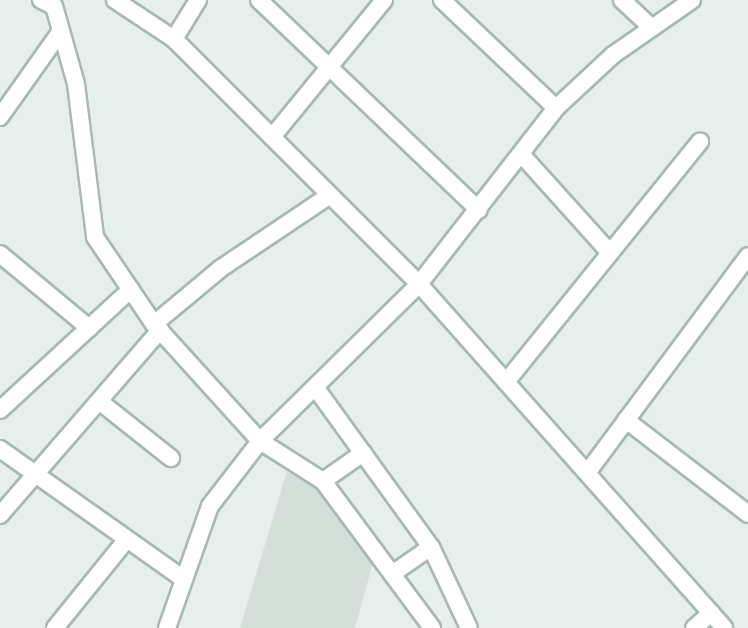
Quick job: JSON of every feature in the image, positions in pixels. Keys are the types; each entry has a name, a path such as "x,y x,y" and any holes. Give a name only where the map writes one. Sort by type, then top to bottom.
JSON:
{"street":[{"path":"115,0 174,39 419,284 724,628"},
{"path":"174,39 198,0"},
{"path":"260,0 479,210"},
{"path":"272,137 384,0"},
{"path":"442,0 556,108"},
{"path":"622,0 651,27"},
{"path":"167,628 209,506 260,441 419,284 556,108 651,27 692,0"},
{"path":"50,2 76,84 95,237 157,327 260,441 323,481 432,628"},
{"path":"0,117 61,31"},
{"path":"506,382 700,142"},
{"path":"521,154 610,253"},
{"path":"0,515 99,401 157,327 220,269 330,195"},
{"path":"0,254 89,328"},
{"path":"587,473 748,256"},
{"path":"0,410 131,289"},
{"path":"315,387 431,547 467,627"},
{"path":"99,401 171,458"},
{"path":"626,420 748,514"},
{"path":"0,449 182,578"},
{"path":"323,481 363,453"},
{"path":"55,628 127,539"},
{"path":"392,574 431,547"},
{"path":"694,628 711,613"}],"shaded area":[{"path":"287,471 308,475 375,555 355,628 240,628"}]}
